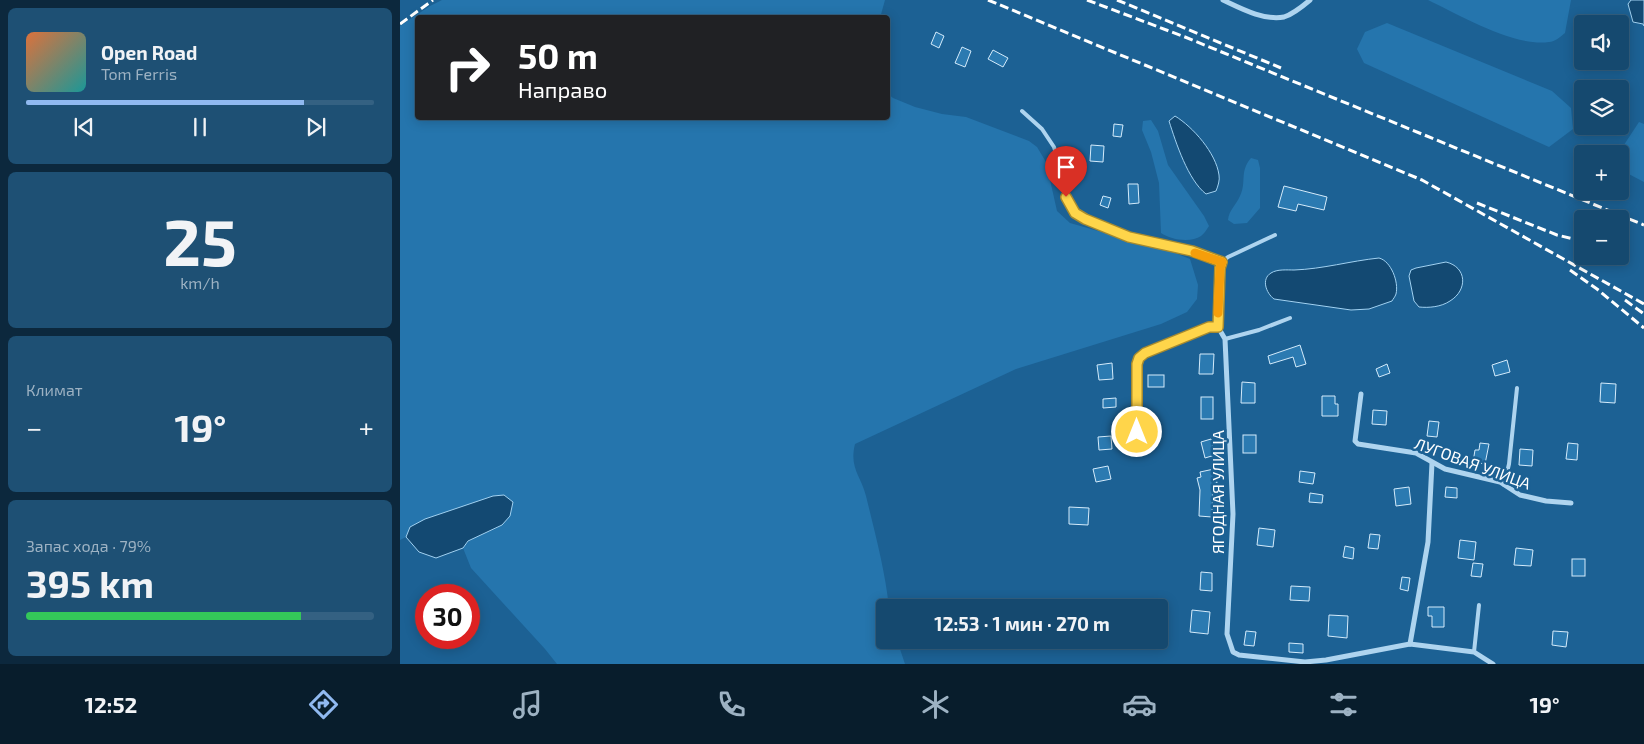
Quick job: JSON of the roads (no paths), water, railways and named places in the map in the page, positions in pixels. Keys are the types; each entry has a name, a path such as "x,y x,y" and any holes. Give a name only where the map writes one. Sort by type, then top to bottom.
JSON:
{"street":[{"path":"1223,0 1259,15 1283,17 1310,0"},
{"path":"1137,432 1137,364 1139,358 1145,353 1209,327 1218,327 1225,338"},
{"name":"ЯГОДНАЯ УЛИЦА","path":"1225,338 1232,514 1227,634 1233,652 1239,655 1305,662 1326,662"},
{"name":"ЛУГОВАЯ УЛИЦА","path":"1362,394 1354,433 1355,441 1358,444 1416,453 1445,469 1482,477 1504,485 1520,495 1546,502 1571,503"},
{"path":"1410,644 1428,542 1432,463"},
{"path":"1326,662 1410,644 1474,652 1493,664"}],"lane":[{"path":"1022,111 1042,129 1054,148 1064,181 1066,197 1075,213 1129,237 1192,251 1222,262"},
{"path":"1218,327 1220,268 1222,262 1228,257 1275,235"},
{"path":"1225,338 1260,330 1290,318"},
{"path":"1504,485 1508,471 1517,388"},
{"path":"1474,652 1479,605"}],"railway":[{"path":"400,24 433,0"},
{"path":"988,0 1422,180 1644,304"},
{"path":"1087,0 1185,37 1644,225"},
{"path":"1117,0 1281,68"},
{"path":"1477,203 1557,235 1574,239"},
{"path":"1570,270 1597,289 1644,328"},
{"path":"1625,300 1644,314"}]}
